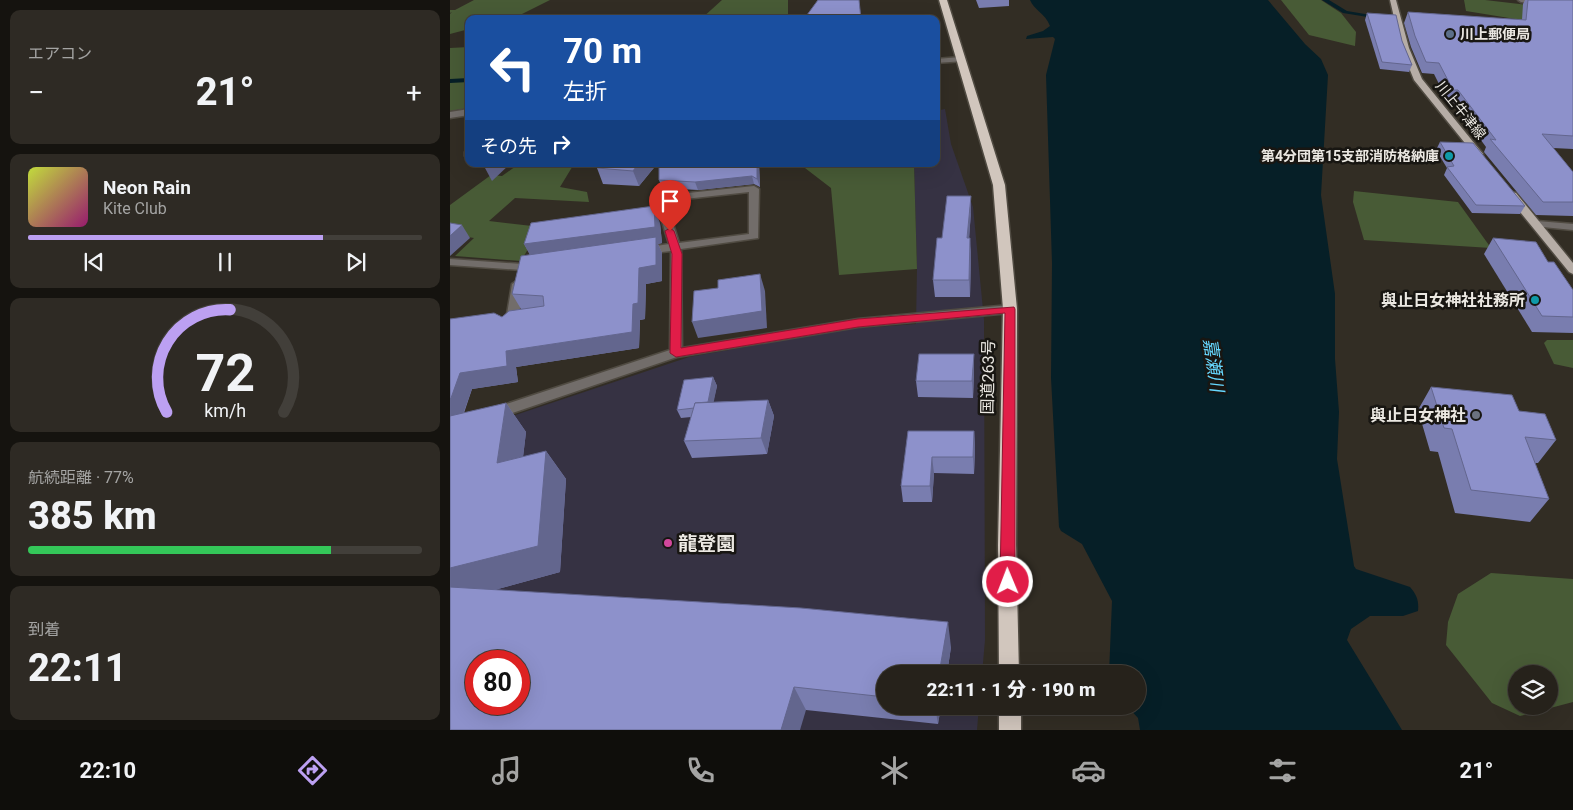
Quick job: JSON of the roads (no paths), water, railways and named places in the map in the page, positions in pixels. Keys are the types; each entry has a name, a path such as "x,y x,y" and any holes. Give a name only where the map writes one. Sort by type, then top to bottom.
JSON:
{"highway":[{"name":"国道263号","path":"943,0 999,185 1010,309 1007,545 1009,665"},
{"path":"1010,715 1010,730"}],"main road":[{"name":"川上牛津線","path":"1393,0 1405,48 1418,80 1486,162"},
{"path":"1509,190 1573,270"}],"street":[{"path":"1521,0 1573,6"},
{"path":"940,61 961,59"},
{"path":"450,115 465,113"},
{"path":"636,252 675,246 754,236 754,189 660,199 675,246 677,254 676,353"},
{"path":"1537,224 1573,227"},
{"path":"450,262 522,267 541,264"},
{"path":"511,327 522,267"},
{"path":"478,419 676,353 858,323 1010,309"}],"water":[{"name":"嘉瀬川","path":"1030,0 1268,0 1305,44 1321,59 1328,75 1321,195 1335,294 1335,359 1339,412 1337,459 1354,566 1356,569 1410,587 1416,595 1418,604 1418,611 1403,616 1370,616 1351,629 1347,640 1402,730 1140,730 1138,718 1135,715 1146,715 1146,665 1109,665 1112,601 1082,544 1061,531 1059,527 1051,378 1052,263 1046,75 1055,39 1053,37 1026,39 1027,36 1043,31 1050,26"}],"waterway":[{"path":"1325,0 1345,12 1380,17"},
{"path":"450,81 465,80"}],"place":[{"name":"川上郵便局","path":"1450,34"},
{"name":"第4分団第15支部消防格納庫","path":"1449,156"},
{"name":"與止日女神社社務所","path":"1535,300"},
{"name":"與止日女神社","path":"1476,415"},
{"name":"龍登園","path":"668,543"}]}
